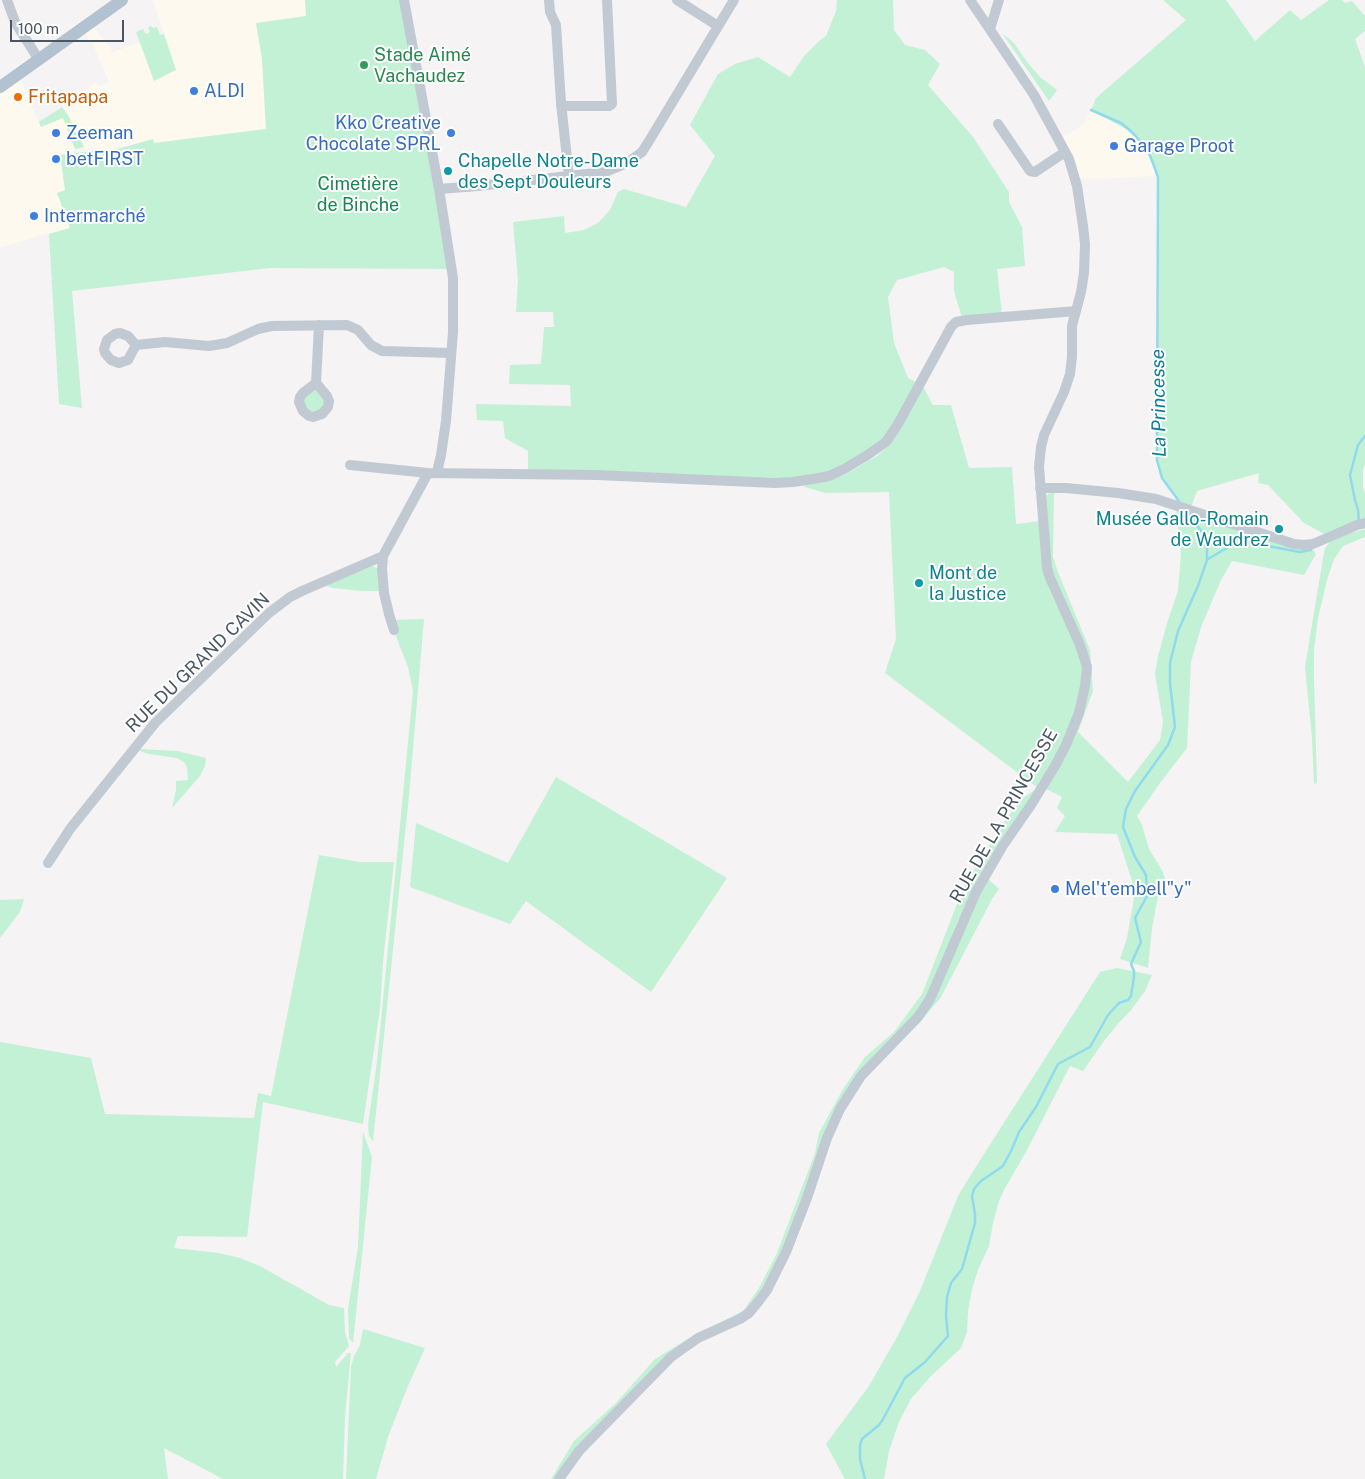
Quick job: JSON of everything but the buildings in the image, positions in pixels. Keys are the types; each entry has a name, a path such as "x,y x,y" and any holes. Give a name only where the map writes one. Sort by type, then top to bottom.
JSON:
{"main road":[{"path":"0,87 122,0"}],"street":[{"path":"7,0 15,22 39,60"},
{"path":"394,630 384,593 383,556 441,455 446,421 453,332 452,278 440,189 404,0"},
{"path":"549,0 550,12 556,25 561,106 569,177"},
{"path":"561,106 607,106 612,104 607,0"},
{"path":"677,0 718,26"},
{"path":"440,189 569,177 612,170 627,163 642,152 734,0"},
{"name":"RUE DE LA PRINCESSE","path":"559,1479 580,1451 671,1357 708,1333 740,1319 754,1308 767,1290 786,1252 827,1138 840,1109 861,1076 918,1018 930,999 976,892 1002,847 1055,766 1079,713 1087,667 1080,645 1047,568 1039,467 1041,447 1048,426 1068,383 1072,364 1072,326 1084,273 1085,244 1077,186 1069,159 1043,110 970,0"},
{"path":"990,29 999,0"},
{"path":"998,124 1030,171 1035,172 1065,152"},
{"path":"350,465 432,472 597,475 775,483 830,476 866,456 886,442 951,327 956,322 1076,311"},
{"path":"136,345 165,342 209,346 227,343 258,329 272,326 319,325 351,326 358,330 371,345 382,351 451,353"},
{"path":"316,383 319,325"},
{"path":"1040,488 1066,488 1156,499 1294,544 1313,544 1357,525 1365,524"},
{"name":"RUE DU GRAND CAVIN","path":"48,863 70,829 155,723 269,612 302,591 383,556"}],"shaded area":[{"path":"153,0 305,0 307,16 256,23 262,59 266,129 154,143 153,139 121,148 86,151 62,107 96,82 99,86 109,82 93,45 85,33 94,27 113,52 140,42 154,80 176,70"},
{"path":"21,79 40,126 63,118 75,149 74,152 60,155 65,190 58,193 70,228 0,248 0,94"},
{"path":"1091,110 1126,129 1140,142 1149,156 1157,176 1077,178 1062,138 1084,124"}],"green space":[{"name":"Cimetière de Binche","path":"305,0 401,0 448,269 270,268 72,291 82,408 59,404 49,234 70,228 57,193 65,190 60,155 121,148 153,139 154,143 266,129 262,59 256,23 306,16"},
{"path":"837,0 893,0 894,30 905,45 925,50 940,64 928,85 973,137 1009,192 1009,202 1022,227 1025,266 997,269 1002,315 962,318 954,291 954,272 944,267 897,280 888,297 894,343 908,378 922,385 933,405 951,405 969,468 1012,467 1016,524 1041,521 1043,566 1050,591 1079,649 1083,672 1083,696 1076,718 1061,752 1038,788 885,673 896,639 889,492 825,493 802,486 844,475 877,456 891,444 891,434 854,461 822,476 792,480 738,479 528,471 528,451 505,438 503,421 477,420 476,404 571,406 570,385 509,384 510,365 541,364 544,327 554,327 553,312 516,312 518,280 513,222 564,216 565,233 584,230 599,222 610,210 618,192 624,189 686,207 715,156 690,125 718,74 735,64 758,57 790,77 804,56 826,36 836,11"},
{"path":"1163,0 1226,0 1255,41 1290,10 1301,20 1329,0 1342,0 1345,3 1352,1 1365,16 1365,31 1355,39 1365,67 1365,464 1363,488 1365,494 1365,521 1326,535 1304,523 1268,485 1258,483 1259,473 1197,491 1191,507 1180,504 1180,501 1161,476 1158,458 1159,213 1157,176 1149,156 1140,142 1126,129 1091,110 1096,98 1186,20"},
{"path":"151,26 153,28 157,27 160,35 164,34 176,70 154,81 136,32 143,29 146,34 150,32 148,28"},
{"path":"1002,33 1014,43 1040,77 1057,90 1049,101"},
{"path":"62,107 84,147 75,149 63,118 41,127 39,122"},
{"path":"313,389 317,390 325,398 323,409 313,413 304,407 303,396"},
{"path":"1054,492 1053,557 1090,650 1093,691 1078,732 1128,782 1160,740 1163,722 1155,674 1158,656 1178,591 1181,554 1176,510 1312,549 1316,554 1304,575 1232,561 1221,580 1201,627 1191,662 1187,748 1137,816 1142,825 1149,849 1162,870 1166,881 1158,896 1152,928 1148,968 1120,959 1127,938 1134,898 1132,881 1117,834 1055,832 1065,816 1057,808 1062,797 1046,789 1061,761 1087,669 1050,571 1044,501 1048,494"},
{"path":"1365,529 1365,537 1343,546 1334,559 1318,618 1314,650 1317,783 1314,784 1312,738 1305,667 1325,548 1330,542 1344,535"},
{"path":"373,566 379,570 382,591 332,588 324,584"},
{"path":"424,619 409,796 373,1141 369,1136 368,1124 377,1062 413,691 408,667 392,620"},
{"path":"140,749 177,751 206,758 205,766 200,776 172,808 176,781 188,780 185,763 177,758 149,754 140,751"},
{"path":"556,777 727,878 651,992 526,901 510,924 410,887 416,823 508,863"},
{"path":"1038,788 991,858 958,920 925,1004 857,1076 826,1128 810,1182 785,1245 764,1290 748,1311 689,1338 743,1311 759,1288 777,1253 815,1153 819,1133 843,1089 865,1057 894,1032 922,994 964,886 1005,820 1024,797"},
{"path":"319,855 360,862 394,862 383,961 380,1009 363,1124 263,1102 247,1237 178,1236 174,1248 219,1253 240,1258 260,1266 329,1305 344,1308 345,1332 349,1346 335,1362 336,1367 348,1353 351,1353 345,1417 343,1479 223,1479 164,1448 168,1479 0,1479 0,1042 91,1058 105,1114 254,1118 258,1093 271,1096"},
{"path":"987,878 999,889 941,997 903,1039 916,1024"},
{"path":"24,899 20,912 0,938 0,900"},
{"path":"1117,968 1152,975 1145,991 1104,1041 1083,1071 1070,1066 1026,1152 1005,1188 999,1201 989,1246 972,1289 967,1332 961,1348 930,1377 911,1399 899,1422 889,1451 884,1479 845,1479 826,1444 869,1386 897,1337 920,1291 958,1196 1100,972"},
{"path":"363,1132 372,1157 353,1343 349,1338 348,1309 358,1247"},
{"path":"363,1329 425,1348 389,1434 376,1479 346,1479 351,1367 360,1345"},
{"path":"689,1338 639,1385 575,1451 556,1479 551,1479 574,1441 616,1403 655,1359"}],"waterway":[{"name":"La Princesse","path":"1091,110 1121,123 1132,132 1147,149 1158,177 1157,460 1162,478 1181,504"},
{"path":"1359,522 1350,475 1358,445 1365,436"},
{"name":"La Princesse","path":"865,1479 860,1459 862,1439 882,1421 905,1378 925,1362 948,1336 947,1297 951,1283 962,1269 975,1223 972,1196 974,1189 981,1181 1003,1166 1019,1132 1036,1107 1058,1064 1090,1047 1108,1015 1119,1003 1128,1000 1131,996 1134,977 1131,964 1141,942 1135,918 1147,896 1146,875 1135,857 1123,827 1126,809 1135,791 1168,745 1175,727 1170,683 1170,663 1178,631 1207,560 1207,544 1204,535 1189,514"},
{"path":"1208,559 1232,545 1246,542 1300,552 1311,550"}],"place":[{"name":"Stade Aimé Vachaudez","path":"364,65"},
{"name":"ALDI","path":"194,91"},
{"name":"Fritapapa","path":"18,97"},
{"name":"Zeeman","path":"56,133"},
{"name":"Kko Creative Chocolate SPRL","path":"451,133"},
{"name":"Garage Proot","path":"1114,146"},
{"name":"betFIRST","path":"56,159"},
{"name":"Chapelle Notre-Dame des Sept Douleurs","path":"448,171"},
{"name":"Intermarché","path":"34,216"},
{"name":"Musée Gallo-Romain de Waudrez","path":"1279,529"},
{"name":"Mont de la Justice","path":"919,583"},
{"name":"Mel't'embell\"y\"","path":"1055,889"}]}
